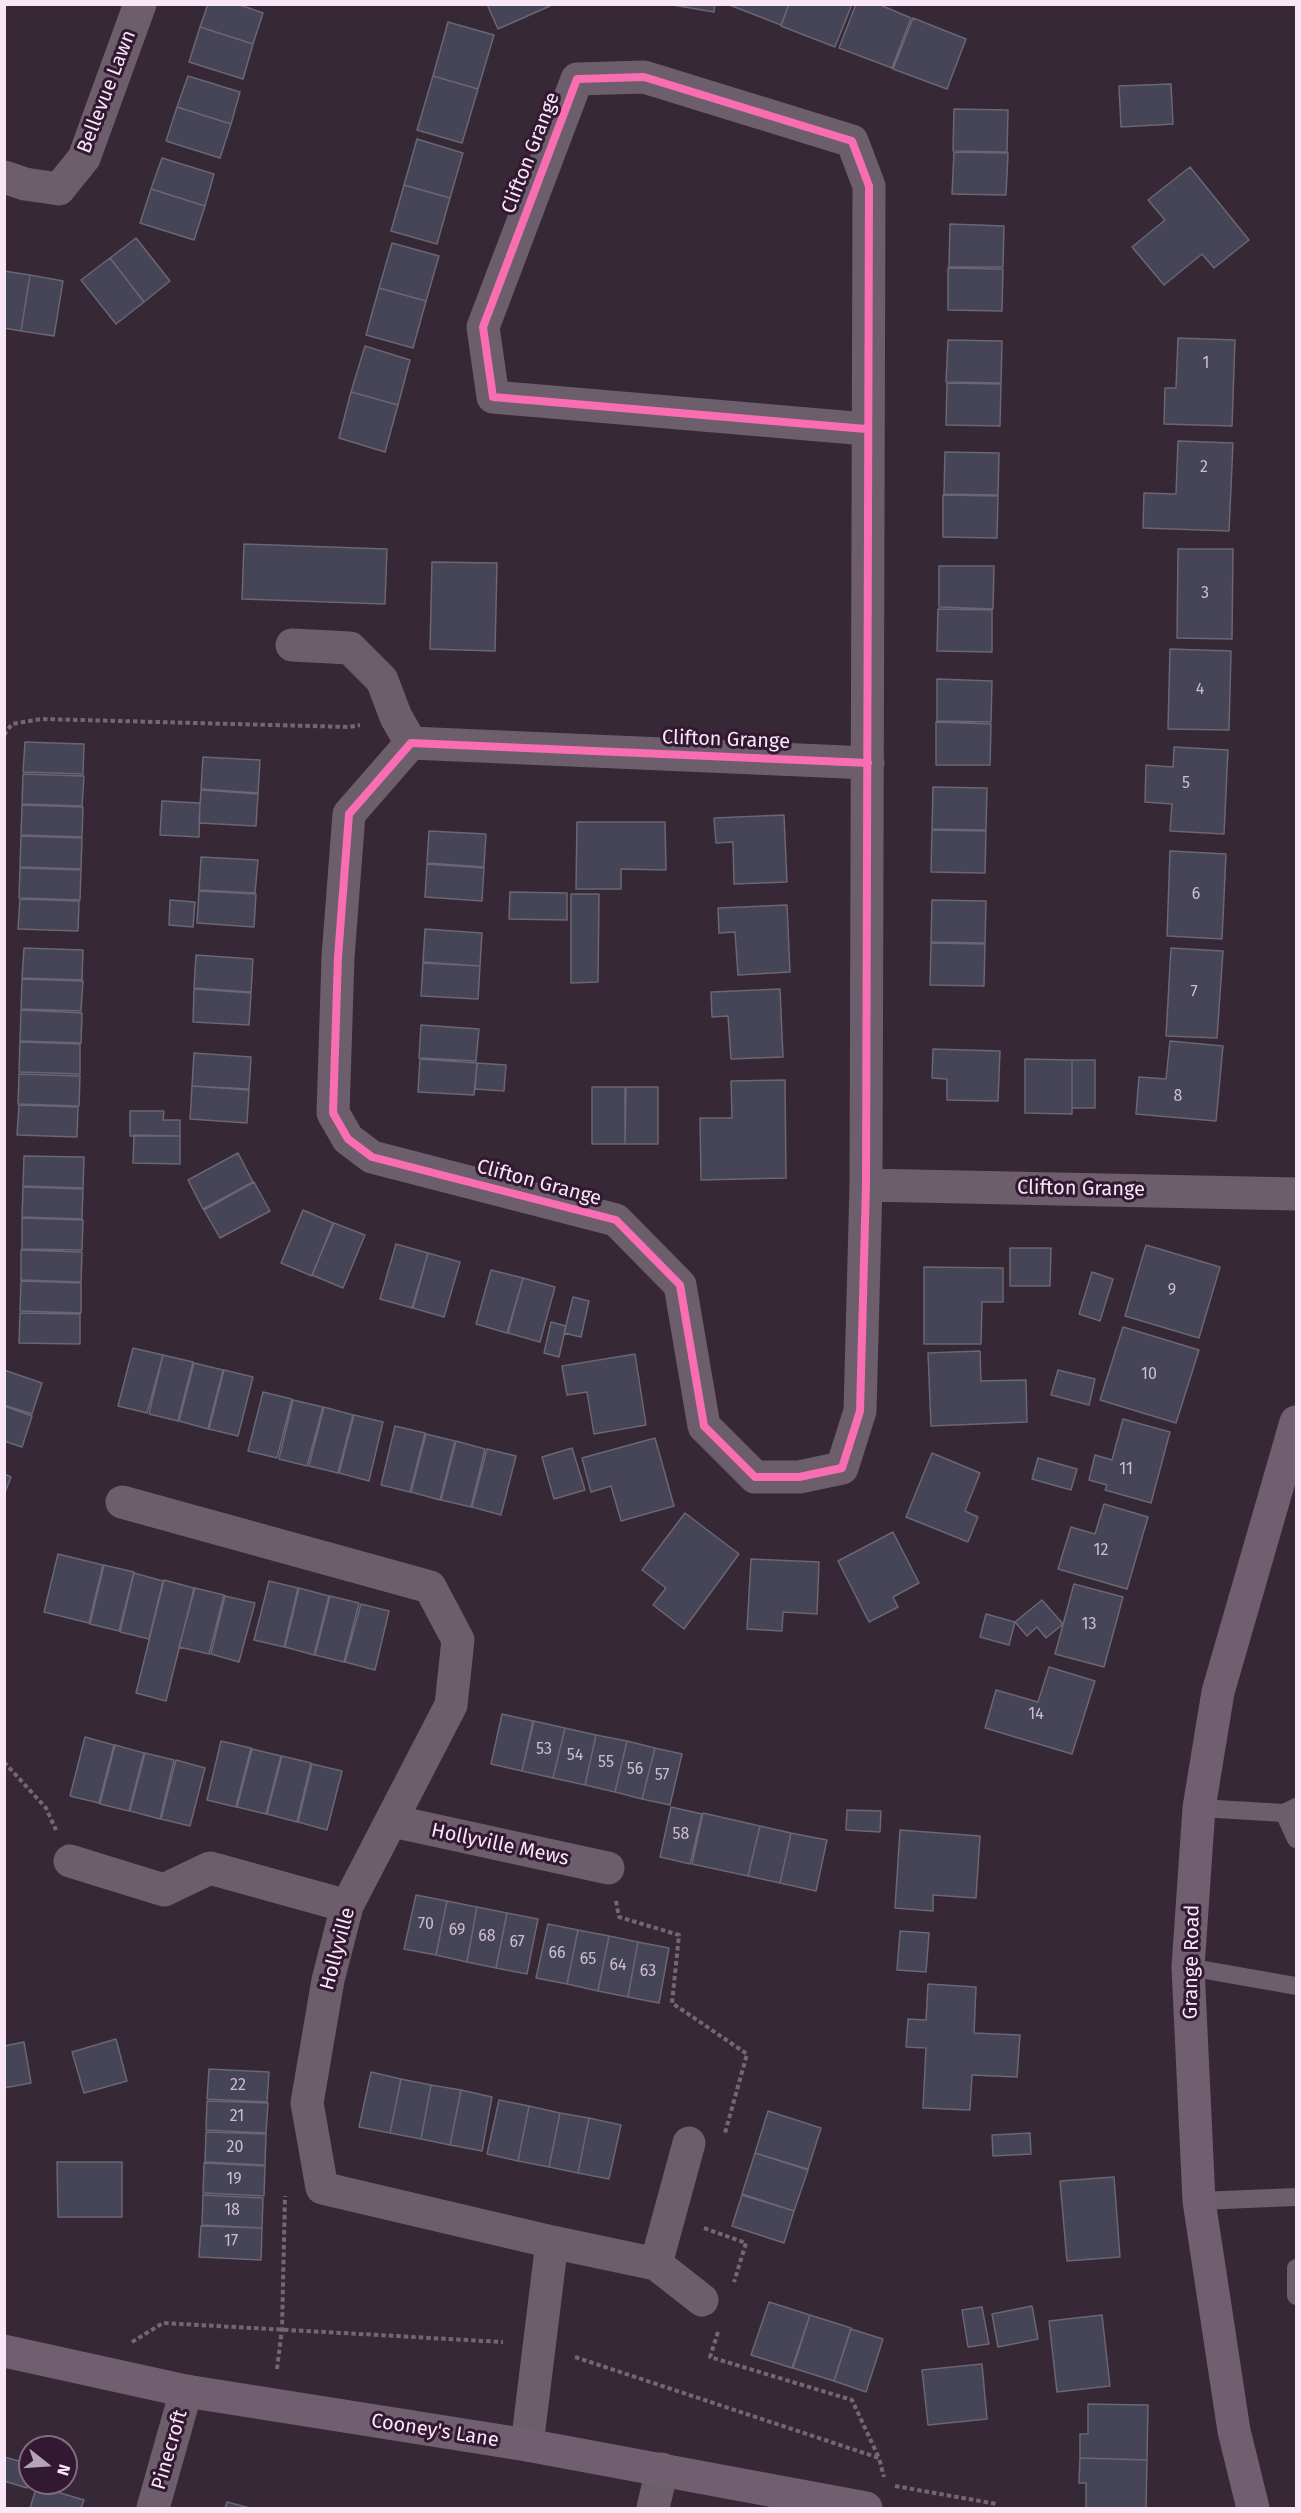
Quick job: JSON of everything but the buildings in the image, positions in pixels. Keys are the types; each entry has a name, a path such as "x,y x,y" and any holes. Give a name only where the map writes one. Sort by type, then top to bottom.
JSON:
{"main road":[{"name":"Grange Road","path":"1253,2508 1234,2431 1199,2201 1188,1967 1199,1808 1218,1692 1296,1422"},
{"name":"Cooney's Lane","path":"4,2351 186,2391 527,2445 866,2508"}],"street":[{"name":"Bellevue Lawn","path":"4,177 25,184 59,189 72,174 84,158 141,4"},
{"name":"Clifton Grange","path":"866,429 493,397 483,327 577,79 644,77 852,141 869,186 866,429 868,763 866,1185 860,1411 842,1468 799,1477 755,1477 704,1426 680,1285 615,1220 372,1157 348,1139 333,1113 338,957 349,814 403,730 868,763"},
{"path":"292,645 350,648 382,680 403,730"},
{"name":"Clifton Grange","path":"866,1185 1296,1194"},
{"name":"Hollyville","path":"122,1502 430,1587 458,1640 451,1705 347,1906 328,1980 307,2103 322,2188"},
{"name":"Hollyville Mews","path":"392,1821 608,1868"},
{"path":"70,1861 164,1890 210,1868 347,1906"},
{"path":"656,2264 689,2143"},
{"path":"322,2188 656,2264 718,2304"},
{"path":"527,2445 552,2242"},
{"name":"Pinecroft","path":"153,2508 186,2391"},
{"path":"653,2508 662,2469"}],"lane":[{"path":"1199,1808 1290,1810 1296,1839"},
{"path":"1188,1967 1296,1986"},
{"path":"1199,2201 1296,2197"},
{"path":"1296,2268 1296,2296"}],"path":[{"path":"4,735 12,724 42,719 403,730"},
{"path":"4,1762 46,1808 70,1861"},
{"path":"608,1868 619,1917 679,1935 672,2003 747,2054 724,2137"},
{"path":"272,2405 282,2329 285,2194 322,2188"},
{"path":"697,2226 746,2243 718,2304 710,2357 852,2400 879,2458"}],"cycle path":[{"path":"866,429 493,397 483,327 577,79 644,77 852,141 869,186 866,1185 860,1411 842,1468 799,1477 755,1477 704,1426 680,1285 616,1220 372,1157 348,1139 333,1113 338,957 349,814 411,743 868,763"}]}
